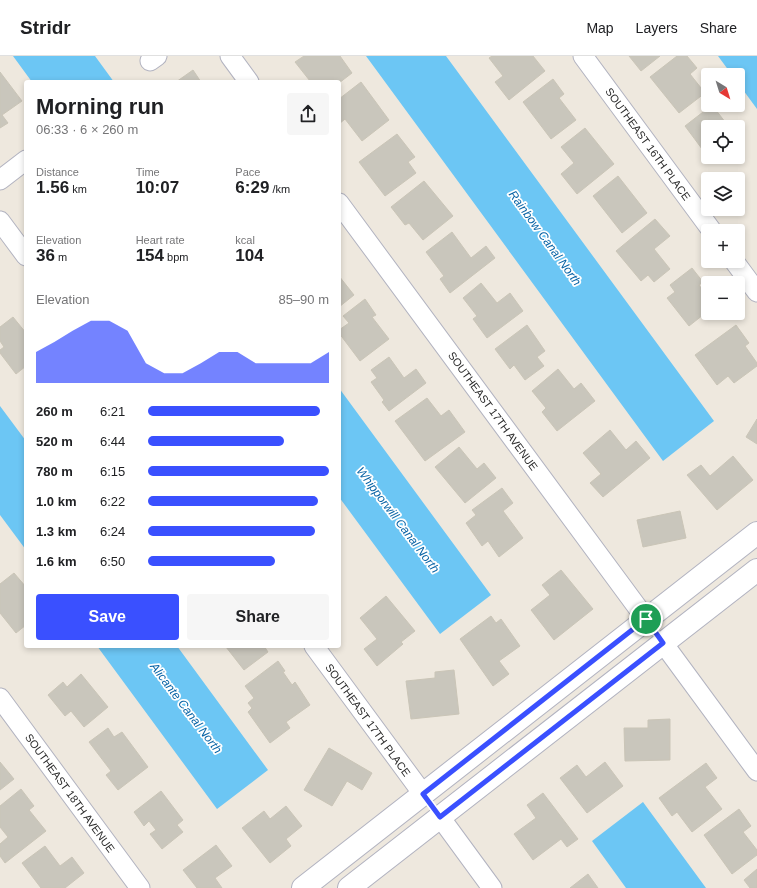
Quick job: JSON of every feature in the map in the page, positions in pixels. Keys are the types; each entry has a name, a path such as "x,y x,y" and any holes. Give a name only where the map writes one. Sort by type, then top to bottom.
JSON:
{"street":[{"path":"230,56 248,80"},
{"name":"SOUTHEAST 16TH PLACE","path":"583,56 707,224"},
{"path":"0,180 24,162"},
{"name":"SOUTHEAST 17TH AVENUE","path":"341,206 646,619"},
{"path":"0,221 24,253"},
{"path":"739,268 757,292"},
{"path":"303,888 757,533"},
{"path":"350,888 757,570"},
{"path":"646,619 757,771"},
{"name":"SOUTHEAST 17TH PLACE","path":"315,648 423,794"},
{"name":"SOUTHEAST 18TH AVENUE","path":"0,698 140,888"},
{"path":"423,794 492,888"}],"water":[{"path":"13,56 95,56 113,80 31,80"},
{"name":"Rainbow Canal North","path":"366,56 446,56 714,421 663,461"},
{"path":"718,56 757,56 757,109 745,93 745,68 727,68"},
{"name":"Whipporwill Canal North","path":"341,391 491,595 440,634 341,500"},
{"path":"0,406 24,438 24,547 0,515"},
{"name":"Alicante Canal North","path":"98,648 178,648 268,770 217,809"},
{"path":"643,802 706,888 626,888 592,841"}],"building":[{"path":"304,56 340,56 352,73 341,81 341,80 309,80 295,62"},
{"path":"492,56 533,56 545,71 509,100 495,82 503,76 489,58"},
{"path":"629,56 660,56 641,71"},
{"path":"677,56 687,56 697,68 690,74 701,88 701,96 679,113 650,77"},
{"path":"193,70 200,80 179,80"},
{"path":"0,72 22,101 2,115 8,123 0,128"},
{"path":"553,79 564,94 559,98 576,120 551,139 523,102"},
{"path":"361,82 389,120 362,141 345,119 341,122 341,97"},
{"path":"703,112 717,112 724,120 701,120 701,148 685,126"},
{"path":"585,128 614,164 577,194 561,174 574,163 561,147"},
{"path":"397,134 415,157 408,162 416,173 385,196 359,162"},
{"path":"618,176 647,213 622,233 593,196"},
{"path":"424,181 453,216 423,240 409,223 405,225 391,207"},
{"path":"655,219 670,236 654,249 670,269 654,282 648,275 641,281 616,251"},
{"path":"452,232 471,258 486,246 495,258 450,293 440,279 444,276 426,252"},
{"path":"692,268 701,279 701,284 699,285 701,288 701,317 689,326 667,298 675,292 670,285"},
{"path":"341,279 354,295 341,305"},
{"path":"481,283 497,303 510,293 523,311 487,338 473,319 477,316 463,298"},
{"path":"365,299 376,315 372,317 389,339 360,361 341,336 341,329 349,323 343,316"},
{"path":"13,317 24,331 24,368 16,374 0,353 0,350 4,347 0,341 0,327"},
{"path":"527,325 545,351 537,357 544,366 525,380 514,365 510,369 495,349"},
{"path":"736,325 749,343 745,346 757,363 757,366 734,383 728,376 717,385 695,355"},
{"path":"389,357 404,378 416,369 426,383 389,411 382,402 384,400 371,382 377,378 371,370"},
{"path":"558,369 574,389 581,383 595,401 557,431 542,412 546,408 532,391"},
{"path":"427,398 441,416 449,410 465,432 425,461 395,421"},
{"path":"757,419 757,444 746,437"},
{"path":"610,430 626,450 636,441 650,458 603,497 590,483 601,474 583,453"},
{"path":"459,447 477,469 484,463 496,478 465,503 435,467"},
{"path":"733,456 753,480 717,510 687,475 701,465 710,476"},
{"path":"502,488 513,503 503,511 523,538 499,557 488,541 482,546 466,523 476,515 472,510"},
{"path":"680,511 686,538 643,547 637,520"},
{"path":"561,570 593,609 554,640 531,610 550,595 542,585"},
{"path":"14,573 24,585 24,627 16,633 0,613 0,584"},
{"path":"386,596 415,631 401,642 403,644 377,666 364,649 377,639 360,618"},
{"path":"491,616 496,623 501,619 520,646 499,661 509,674 493,686 460,639"},
{"path":"227,648 265,648 268,652 244,670"},
{"path":"278,661 285,671 283,672 292,685 295,682 310,705 286,722 290,728 270,743 248,712 252,708 248,703 254,698 245,686"},
{"path":"454,670 459,714 411,719 406,681 435,678 435,672"},
{"path":"81,674 108,707 84,727 71,711 65,716 48,695 63,682 67,687"},
{"path":"670,719 670,760 625,761 624,728 648,728 648,720"},
{"path":"108,728 114,737 122,732 148,767 118,790 106,775 111,771 89,742"},
{"path":"329,748 372,773 362,790 347,781 332,806 304,790"},
{"path":"0,762 14,779 0,790"},
{"path":"605,762 623,786 587,813 560,778 577,765 586,777"},
{"path":"706,763 717,778 705,787 722,809 692,832 677,812 672,816 659,798"},
{"path":"21,789 34,806 29,810 46,831 5,863 0,856 0,844 8,837 0,827 0,806"},
{"path":"161,791 183,820 177,825 183,832 162,849 150,834 156,830 149,821 144,826 134,812"},
{"path":"543,793 578,839 567,847 561,839 533,860 514,834 536,818 527,805"},
{"path":"286,806 302,826 286,839 291,846 270,863 242,828 264,811 270,819"},
{"path":"739,809 751,826 743,832 757,850 757,855 732,874 704,835"},
{"path":"216,845 232,866 215,878 222,888 197,888 183,870"},
{"path":"45,846 60,866 72,857 84,873 65,888 41,888 22,863"},
{"path":"757,869 757,888 750,888 744,880"},
{"path":"588,874 598,888 570,888"}],"route":[{"path":"646,619 663,643 440,817 423,794 646,619"}]}
